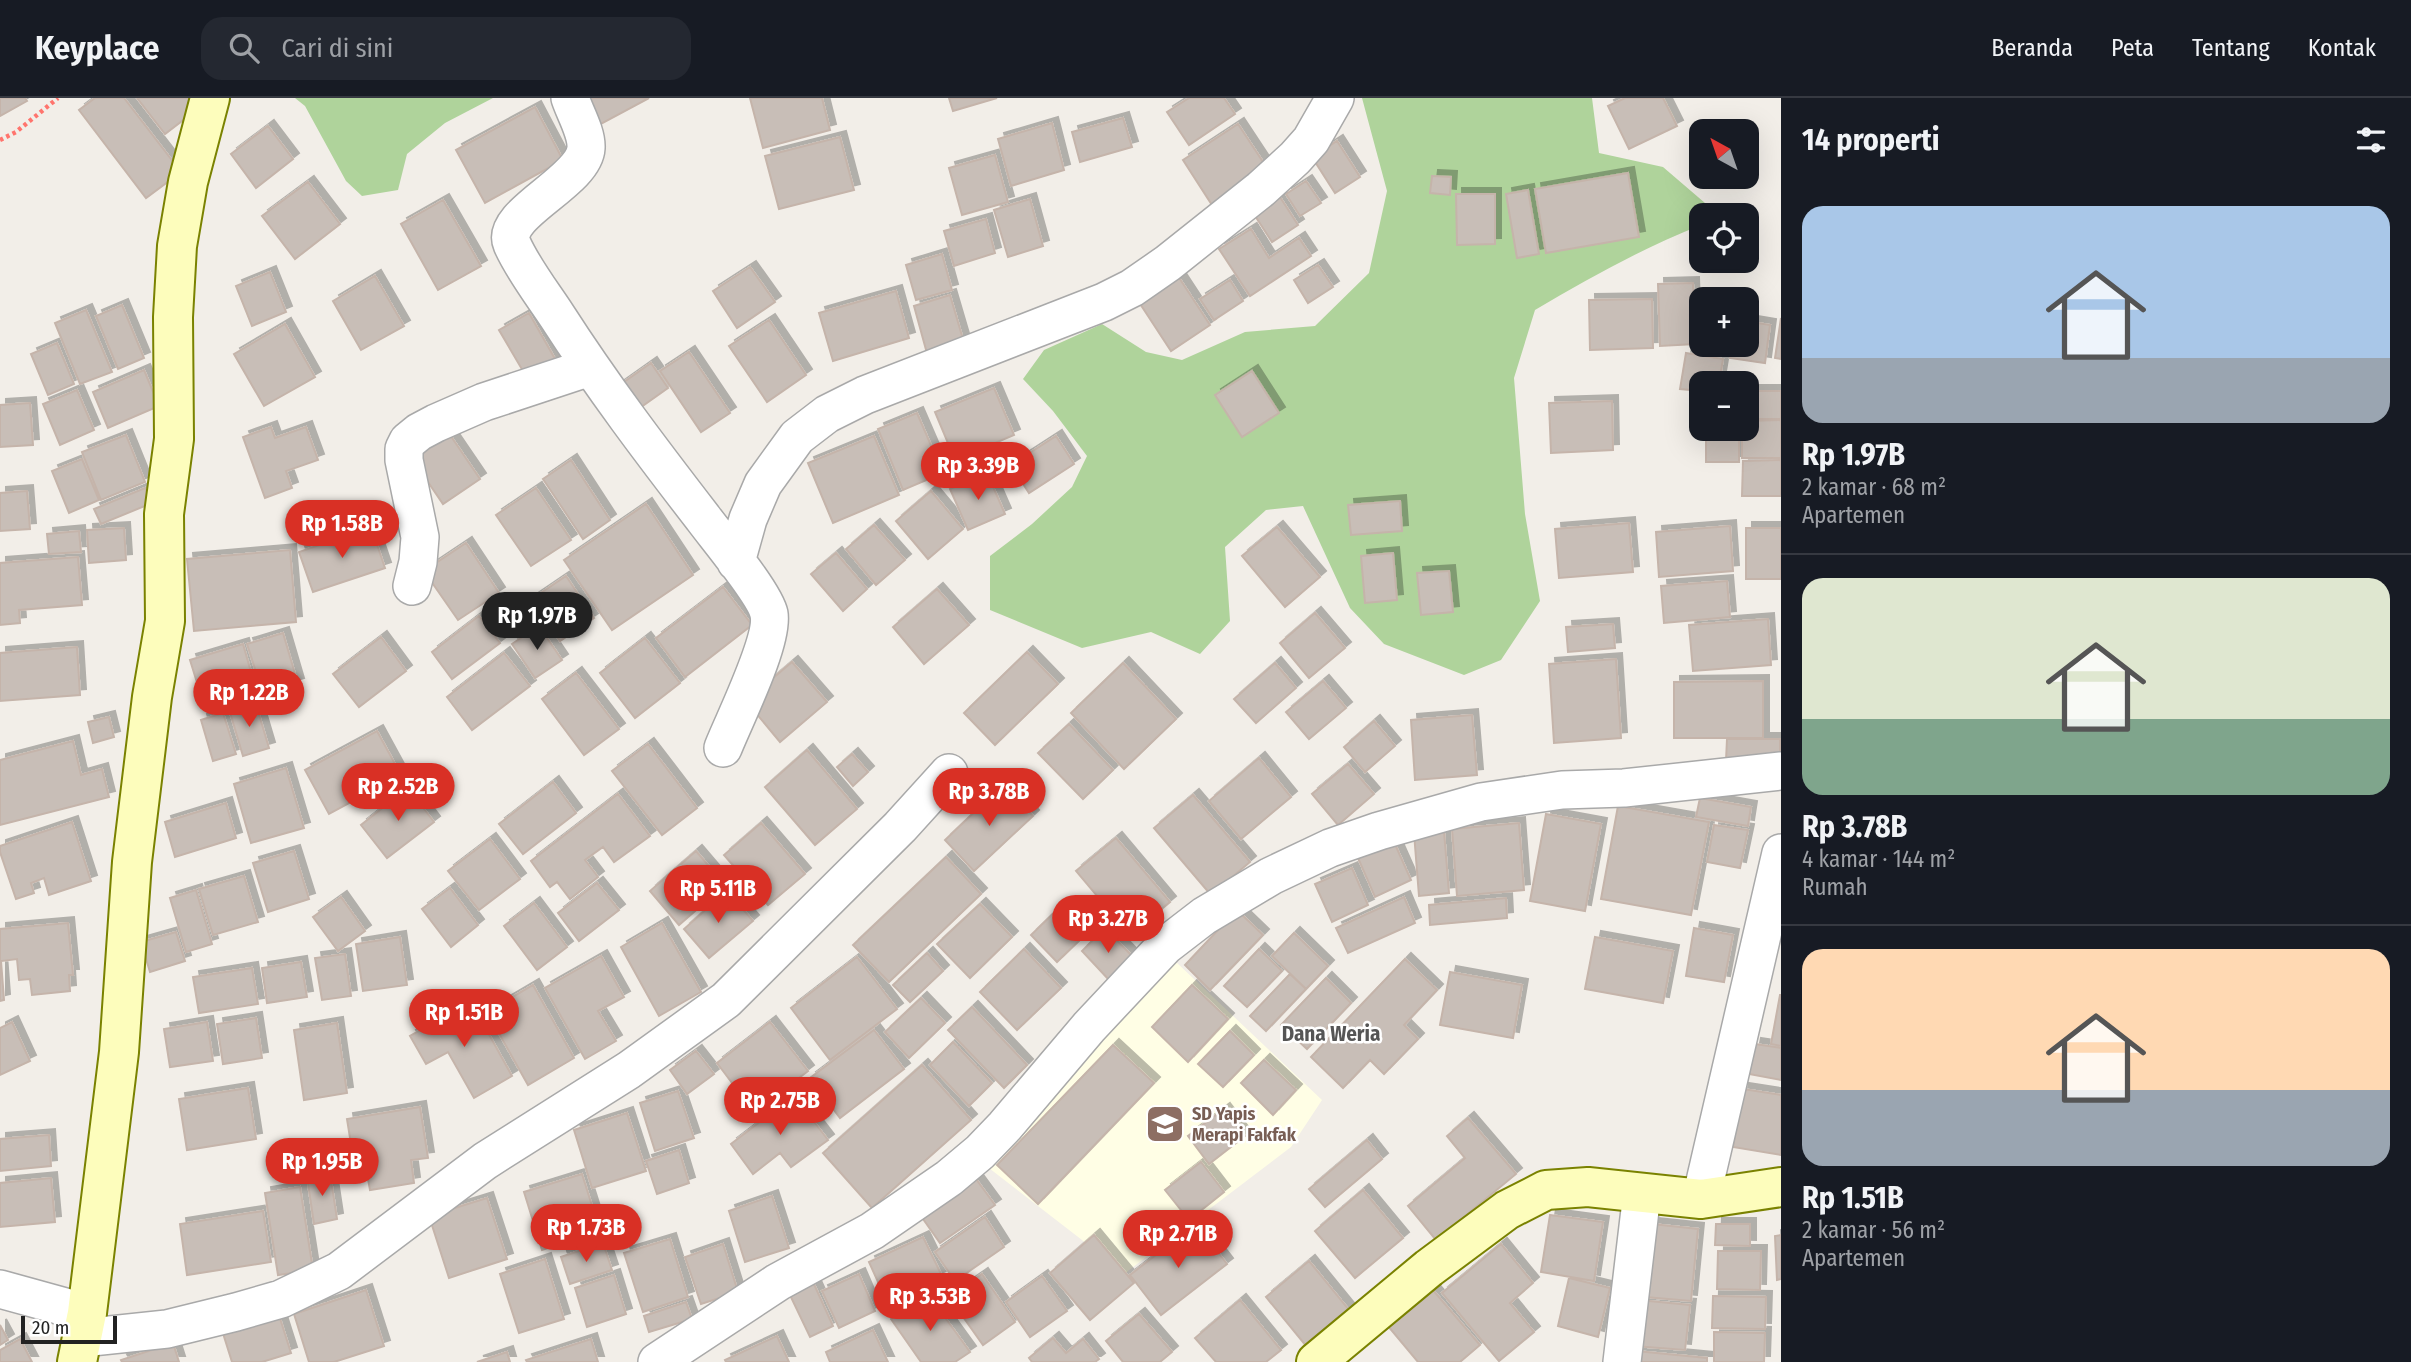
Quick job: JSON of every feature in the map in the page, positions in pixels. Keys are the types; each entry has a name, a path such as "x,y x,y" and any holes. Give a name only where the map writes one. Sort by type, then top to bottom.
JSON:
{"main road":[{"path":"79,1347 118,1052 132,862 152,698 165,621 164,514 174,439 173,317 177,246 188,182 210,98"},
{"path":"1316,1362 1429,1268 1507,1210 1546,1190 1588,1187 1701,1199 1781,1187"}],"street":[{"path":"570,98 586,146 585,154 575,171 523,216 512,228 510,235 528,270 590,367 736,562 769,612 764,646 723,748"},
{"path":"736,562 748,519 763,484 797,437 827,414 865,394 1104,302 1132,288 1198,240 1295,159 1311,140 1335,98"},
{"path":"412,586 420,537 404,460 404,449 408,441 419,432 484,402 590,367"},
{"path":"657,1362 745,1302 872,1231 949,1178 1005,1126 1089,1027 1165,946 1205,916 1271,876 1330,848 1481,802 1562,790 1624,788 1781,771"},
{"path":"0,1289 79,1347 167,1329 281,1299 339,1271 485,1161 629,1070 726,1000 872,855 949,773"},
{"path":"1701,1199 1781,853"},
{"path":"1622,1362 1642,1193"}],"path":[{"path":"0,140 16,132 58,98"}],"shaded area":[{"name":"SD Yapis Merapi Fakfak","path":"1176,962 1322,1100 1291,1147 1120,1277 1082,1240 985,1165"}],"green space":[{"path":"295,98 493,98 445,123 407,154 398,190 362,196 346,181 305,106"},
{"path":"1362,98 1592,98 1599,153 1663,167 1705,203 1689,203 1689,230 1616,264 1535,310 1514,378 1525,514 1540,601 1501,660 1464,675 1384,644 1350,608 1303,506 1266,510 1225,547 1230,621 1200,654 1151,632 1082,648 990,610 990,556 1032,524 1072,487 1087,456 1053,411 1023,379 1044,350 1102,324 1146,352 1182,360 1245,332 1315,326 1369,273 1387,191"}],"building":[{"path":"0,98 25,98 27,101 0,116"},
{"path":"95,98 124,98 181,172 146,198 79,110"},
{"path":"137,98 206,98 208,101 165,134"},
{"path":"584,98 649,98 599,125"},
{"path":"750,98 822,98 830,130 763,148"},
{"path":"949,98 997,98 953,111"},
{"path":"1189,98 1224,98 1235,114 1189,145 1167,112"},
{"path":"1625,98 1663,98 1677,126 1629,149 1608,106"},
{"path":"535,107 563,160 485,203 456,150"},
{"path":"1123,118 1132,147 1080,162 1072,132"},
{"path":"1052,123 1064,170 1011,186 998,139"},
{"path":"1238,124 1267,168 1212,205 1183,160"},
{"path":"268,126 293,159 256,188 231,154"},
{"path":"840,137 854,190 779,209 765,156"},
{"path":"1337,141 1360,177 1335,193 1312,157"},
{"path":"995,155 1008,202 962,215 949,168"},
{"path":"1628,173 1639,237 1546,253 1535,189"},
{"path":"1432,176 1451,177 1450,195 1430,193"},
{"path":"1306,181 1321,203 1300,216 1286,194"},
{"path":"308,182 340,224 295,259 262,216"},
{"path":"1528,190 1539,254 1517,258 1506,194"},
{"path":"1278,194 1298,225 1272,242 1252,211"},
{"path":"1456,194 1495,194 1495,244 1457,245"},
{"path":"1030,199 1043,246 1008,257 994,210"},
{"path":"443,200 481,266 438,290 401,224"},
{"path":"986,219 995,253 954,266 944,231"},
{"path":"1251,229 1269,258 1299,238 1311,256 1250,296 1219,249"},
{"path":"942,254 952,290 916,300 906,265"},
{"path":"1318,265 1333,287 1308,303 1294,280"},
{"path":"750,267 775,302 737,328 713,291"},
{"path":"1174,270 1210,325 1171,351 1135,296"},
{"path":"270,272 286,312 252,326 236,286"},
{"path":"375,276 404,326 361,350 333,301"},
{"path":"1230,280 1243,301 1214,320 1200,299"},
{"path":"1693,283 1693,287 1689,287 1689,344 1660,346 1658,284"},
{"path":"896,291 909,338 833,361 819,313"},
{"path":"950,295 965,346 928,357 914,306"},
{"path":"1652,299 1653,348 1590,350 1589,300"},
{"path":"122,305 144,358 118,369 96,316"},
{"path":"86,310 112,372 80,384 55,323"},
{"path":"529,313 559,366 530,383 499,330"},
{"path":"1781,318 1781,359 1775,358"},
{"path":"769,320 806,375 767,402 729,346"},
{"path":"1759,323 1770,325 1765,363 1730,358 1759,357"},
{"path":"285,324 315,377 264,406 234,354"},
{"path":"57,343 74,384 48,395 31,354"},
{"path":"689,352 730,413 701,432 660,371"},
{"path":"1686,353 1689,353 1689,357 1723,359 1721,371 1689,371 1689,390 1680,389"},
{"path":"651,363 668,388 634,412 617,387"},
{"path":"144,370 159,406 108,428 93,392"},
{"path":"1252,371 1279,413 1242,437 1215,395"},
{"path":"994,388 1014,435 955,460 935,412"},
{"path":"77,390 94,430 60,445 43,404"},
{"path":"1759,391 1781,391 1781,419 1759,419"},
{"path":"1612,401 1613,450 1551,453 1549,403"},
{"path":"30,403 33,445 0,447 0,405"},
{"path":"917,413 943,473 903,490 878,429"},
{"path":"1781,420 1781,458 1742,458 1742,441 1759,441 1759,421"},
{"path":"271,427 275,438 306,427 318,460 286,471 292,488 265,498 243,437"},
{"path":"446,429 480,479 443,504 409,454"},
{"path":"126,435 145,482 101,500 82,452"},
{"path":"874,436 899,495 833,523 808,463"},
{"path":"1056,436 1074,464 1029,493 1011,465"},
{"path":"1706,441 1739,441 1739,462 1706,462"},
{"path":"82,459 99,500 69,513 52,471"},
{"path":"571,460 610,520 583,539 543,479"},
{"path":"1781,460 1781,496 1742,496 1743,461"},
{"path":"987,473 1005,514 968,530 950,489"},
{"path":"145,488 152,503 101,524 94,509"},
{"path":"536,488 571,540 531,566 496,515"},
{"path":"27,491 30,529 0,531 0,493"},
{"path":"931,491 963,529 928,559 896,521"},
{"path":"1400,501 1402,531 1351,535 1348,505"},
{"path":"646,504 693,575 612,630 564,560"},
{"path":"1629,523 1633,572 1559,578 1555,529"},
{"path":"874,525 905,560 876,585 846,549"},
{"path":"1730,526 1733,571 1659,577 1656,532"},
{"path":"371,527 385,568 313,592 299,552"},
{"path":"1277,527 1320,577 1285,607 1242,556"},
{"path":"124,528 126,560 89,563 87,530"},
{"path":"1746,528 1781,528 1781,579 1746,579"},
{"path":"79,531 81,552 49,554 47,534"},
{"path":"466,543 499,593 458,620 424,571"},
{"path":"290,550 296,622 194,631 187,559"},
{"path":"836,553 867,589 843,611 811,574"},
{"path":"1393,553 1397,600 1365,603 1361,556"},
{"path":"78,557 82,605 19,610 20,623 0,625 0,563"},
{"path":"1449,571 1453,612 1421,615 1417,573"},
{"path":"566,576 594,618 560,641 532,599"},
{"path":"1727,581 1730,617 1664,623 1661,586"},
{"path":"723,587 752,625 685,677 656,638"},
{"path":"937,589 969,625 924,664 893,627"},
{"path":"1315,613 1345,648 1309,678 1280,643"},
{"path":"479,616 500,643 452,679 432,652"},
{"path":"1768,619 1771,665 1693,671 1689,625"},
{"path":"1613,624 1615,648 1568,652 1566,627"},
{"path":"539,626 562,660 535,678 512,644"},
{"path":"283,633 298,684 263,694 247,644"},
{"path":"381,637 406,671 359,707 333,674"},
{"path":"645,638 680,683 635,718 600,673"},
{"path":"243,644 255,686 203,702 190,660"},
{"path":"77,647 80,695 0,701 0,653"},
{"path":"1027,652 1058,684 995,745 964,713"},
{"path":"504,653 530,686 472,730 447,697"},
{"path":"1616,659 1621,738 1554,743 1549,664"},
{"path":"792,662 827,702 780,742 746,701"},
{"path":"1123,663 1176,719 1124,769 1071,713"},
{"path":"1275,663 1296,688 1256,723 1234,699"},
{"path":"576,673 619,729 584,755 542,699"},
{"path":"1323,681 1346,708 1309,739 1286,712"},
{"path":"1763,681 1763,738 1674,738 1674,682"},
{"path":"255,701 269,748 243,756 229,709"},
{"path":"223,713 236,754 213,761 201,720"},
{"path":"1472,715 1477,775 1415,780 1411,720"},
{"path":"109,717 114,737 93,743 88,722"},
{"path":"1374,721 1395,746 1365,772 1344,747"},
{"path":"1069,724 1113,770 1083,799 1038,753"},
{"path":"377,731 401,775 329,814 305,770"},
{"path":"1727,739 1780,739 1780,761 1726,761"},
{"path":"73,741 81,775 102,769 109,797 0,825 0,760"},
{"path":"648,744 697,808 662,835 612,771"},
{"path":"807,750 857,809 815,845 765,787"},
{"path":"852,754 868,772 853,786 837,767"},
{"path":"1259,758 1291,797 1241,839 1209,801"},
{"path":"1348,764 1374,794 1338,825 1312,794"},
{"path":"286,768 304,828 251,843 234,784"},
{"path":"553,782 576,813 523,854 499,824"},
{"path":"1003,785 1033,816 974,871 945,840"},
{"path":"408,788 434,822 387,858 361,825"},
{"path":"618,794 650,836 614,862 603,847 585,860 598,877 570,899 557,882 550,887 531,861"},
{"path":"1193,795 1250,862 1211,895 1154,828"},
{"path":"1700,798 1751,807 1748,826 1696,817"},
{"path":"226,803 236,838 175,857 165,822"},
{"path":"1618,806 1709,822 1691,915 1601,899"},
{"path":"1546,814 1601,824 1585,911 1530,901"},
{"path":"72,822 91,881 49,895 44,878 31,883 34,893 16,899 0,846"},
{"path":"761,823 805,874 768,905 724,855"},
{"path":"1519,823 1524,890 1457,896 1452,829"},
{"path":"1714,825 1748,830 1740,868 1707,862"},
{"path":"1444,831 1449,893 1419,896 1414,833"},
{"path":"1116,838 1170,902 1130,935 1076,871"},
{"path":"490,839 520,879 479,910 448,871"},
{"path":"1394,842 1411,880 1375,897 1358,858"},
{"path":"294,851 309,899 268,912 253,863"},
{"path":"696,851 725,885 679,925 650,891"},
{"path":"946,857 981,894 889,982 853,945"},
{"path":"1352,868 1368,905 1332,922 1315,884"},
{"path":"244,876 258,922 213,935 199,889"},
{"path":"597,883 619,910 579,941 558,913"},
{"path":"450,888 478,925 451,947 422,909"},
{"path":"196,890 212,944 186,952 170,898"},
{"path":"727,891 753,921 709,958 684,929"},
{"path":"341,897 365,931 338,951 313,917"},
{"path":"1404,897 1415,923 1348,953 1336,928"},
{"path":"1506,898 1507,918 1430,925 1429,905"},
{"path":"534,903 567,947 537,970 504,926"},
{"path":"980,904 1012,937 970,978 937,944"},
{"path":"1059,908 1085,935 1057,962 1031,935"},
{"path":"1237,910 1263,935 1210,990 1185,965"},
{"path":"68,923 73,975 69,975 70,991 32,995 30,979 19,980 17,959 1,961 4,1000 0,1001 0,929"},
{"path":"662,923 701,992 659,1016 621,947"},
{"path":"1105,928 1134,958 1110,981 1082,951"},
{"path":"1694,928 1733,935 1724,982 1686,976"},
{"path":"176,932 185,961 150,972 141,942"},
{"path":"1294,933 1328,966 1306,989 1272,956"},
{"path":"400,937 407,985 363,991 356,944"},
{"path":"1595,937 1673,951 1663,1003 1585,989"},
{"path":"1024,949 1061,988 1017,1030 980,992"},
{"path":"1259,949 1282,971 1247,1007 1224,986"},
{"path":"927,953 943,971 910,1002 893,985"},
{"path":"345,954 351,996 322,1000 315,958"},
{"path":"601,956 624,997 598,1011 616,1041 585,1059 545,988"},
{"path":"857,957 897,1009 830,1060 791,1008"},
{"path":"1405,959 1437,990 1404,1025 1418,1039 1384,1074 1370,1060 1343,1088 1311,1057"},
{"path":"301,962 307,997 267,1003 262,968"},
{"path":"252,968 258,1004 199,1013 193,977"},
{"path":"1450,972 1522,985 1513,1038 1440,1025"},
{"path":"1290,974 1306,989 1266,1031 1250,1016"},
{"path":"1326,978 1351,1003 1307,1049 1281,1025"},
{"path":"533,985 574,1058 528,1085 487,1012"},
{"path":"1192,985 1228,1019 1188,1062 1152,1027"},
{"path":"1781,995 1781,1046 1771,1044"},
{"path":"921,998 945,1023 909,1058 885,1032"},
{"path":"471,1002 512,1076 474,1098 448,1052 426,1064 410,1036"},
{"path":"972,1007 1027,1065 1004,1088 948,1030"},
{"path":"256,1018 262,1058 223,1064 217,1024"},
{"path":"12,1022 30,1061 0,1075 0,1028"},
{"path":"207,1022 213,1061 170,1067 164,1029"},
{"path":"770,1022 808,1071 754,1112 717,1063"},
{"path":"337,1023 347,1093 304,1100 294,1030"},
{"path":"874,1030 904,1069 840,1118 810,1078"},
{"path":"1230,1031 1254,1055 1223,1087 1198,1064"},
{"path":"953,1042 992,1083 969,1106 930,1065"},
{"path":"1755,1044 1781,1048 1781,1080 1749,1074"},
{"path":"1113,1045 1154,1083 1038,1204 997,1165"},
{"path":"696,1051 714,1074 687,1094 670,1070"},
{"path":"1264,1060 1296,1090 1273,1115 1241,1083"},
{"path":"922,1065 971,1120 872,1208 823,1153"},
{"path":"248,1088 256,1139 187,1150 179,1099"},
{"path":"1743,1089 1781,1095 1781,1155 1733,1147"},
{"path":"678,1091 694,1138 655,1151 640,1103"},
{"path":"794,1096 828,1140 791,1167 780,1153 753,1174 731,1144"},
{"path":"420,1107 428,1158 411,1160 414,1183 370,1190 366,1168 355,1169 347,1119"},
{"path":"1224,1109 1245,1136 1209,1164 1188,1136"},
{"path":"627,1113 646,1171 592,1188 574,1130"},
{"path":"1468,1118 1516,1174 1436,1240 1408,1206 1465,1158 1447,1136"},
{"path":"49,1135 51,1166 0,1171 0,1139"},
{"path":"1367,1140 1382,1159 1325,1207 1309,1189"},
{"path":"679,1150 689,1183 657,1194 646,1161"},
{"path":"1201,1162 1224,1192 1189,1220 1165,1190"},
{"path":"330,1173 337,1219 314,1224 307,1177"},
{"path":"582,1174 600,1231 542,1250 524,1192"},
{"path":"51,1178 55,1222 0,1227 0,1183"},
{"path":"976,1179 995,1205 940,1243 921,1216"},
{"path":"300,1187 313,1270 278,1275 265,1193"},
{"path":"1363,1190 1403,1238 1355,1278 1315,1231"},
{"path":"772,1196 789,1248 745,1262 729,1211"},
{"path":"487,1198 507,1259 449,1278 429,1216"},
{"path":"263,1211 271,1262 187,1275 180,1224"},
{"path":"1550,1215 1603,1222 1594,1281 1541,1272"},
{"path":"985,1217 1004,1247 955,1281 935,1252"},
{"path":"1196,1224 1227,1264 1161,1315 1130,1275"},
{"path":"1652,1224 1698,1229 1691,1301 1645,1297"},
{"path":"1716,1224 1750,1224 1750,1246 1715,1245"},
{"path":"1094,1235 1134,1283 1090,1320 1050,1273"},
{"path":"1781,1235 1781,1279 1777,1280 1775,1236"},
{"path":"923,1237 942,1276 887,1302 869,1262"},
{"path":"670,1239 688,1297 643,1312 624,1253"},
{"path":"603,1243 612,1270 570,1284 561,1257"},
{"path":"723,1244 738,1292 701,1304 685,1257"},
{"path":"1501,1244 1533,1283 1510,1303 1534,1332 1499,1361 1442,1293"},
{"path":"1718,1251 1761,1251 1760,1290 1717,1289"},
{"path":"545,1259 564,1319 519,1333 500,1274"},
{"path":"1309,1261 1350,1311 1307,1347 1266,1297"},
{"path":"859,1274 875,1311 839,1328 822,1291"},
{"path":"982,1274 1015,1322 983,1345 949,1297"},
{"path":"614,1275 626,1314 587,1327 575,1288"},
{"path":"1042,1276 1067,1311 1030,1337 1006,1302"},
{"path":"1569,1278 1610,1288 1598,1337 1558,1326"},
{"path":"813,1282 833,1326 810,1337 789,1293"},
{"path":"1432,1289 1480,1345 1460,1362 1418,1362 1388,1326"},
{"path":"366,1290 384,1346 334,1362 309,1362 294,1314"},
{"path":"928,1294 970,1352 955,1362 921,1362 891,1319"},
{"path":"1713,1296 1766,1297 1765,1329 1712,1328"},
{"path":"1240,1300 1281,1350 1266,1362 1216,1362 1195,1338"},
{"path":"1639,1300 1690,1305 1685,1350 1634,1346"},
{"path":"686,1302 692,1319 649,1332 644,1316"},
{"path":"277,1309 291,1353 262,1362 232,1362 221,1327"},
{"path":"1139,1314 1172,1352 1160,1362 1123,1362 1106,1341"},
{"path":"0,1325 8,1340 0,1345"},
{"path":"873,1330 888,1362 830,1362 826,1352"},
{"path":"1714,1332 1765,1333 1764,1362 1714,1362"},
{"path":"777,1336 789,1362 725,1360"},
{"path":"1053,1338 1066,1353 1083,1339 1099,1359 1095,1362 1032,1362 1029,1358"},
{"path":"20,1339 32,1362 0,1362 0,1350"},
{"path":"591,1339 598,1362 526,1360"},
{"path":"173,1343 179,1362 121,1360"},
{"path":"1636,1351 1707,1358 1707,1362 1635,1362"},
{"path":"507,1352 510,1362 477,1362"}],"place":[{"name":"SD Yapis Merapi Fakfak","path":"1165,1124"}],"district":[{"name":"Dana Weria","path":"1331,1034"}]}
